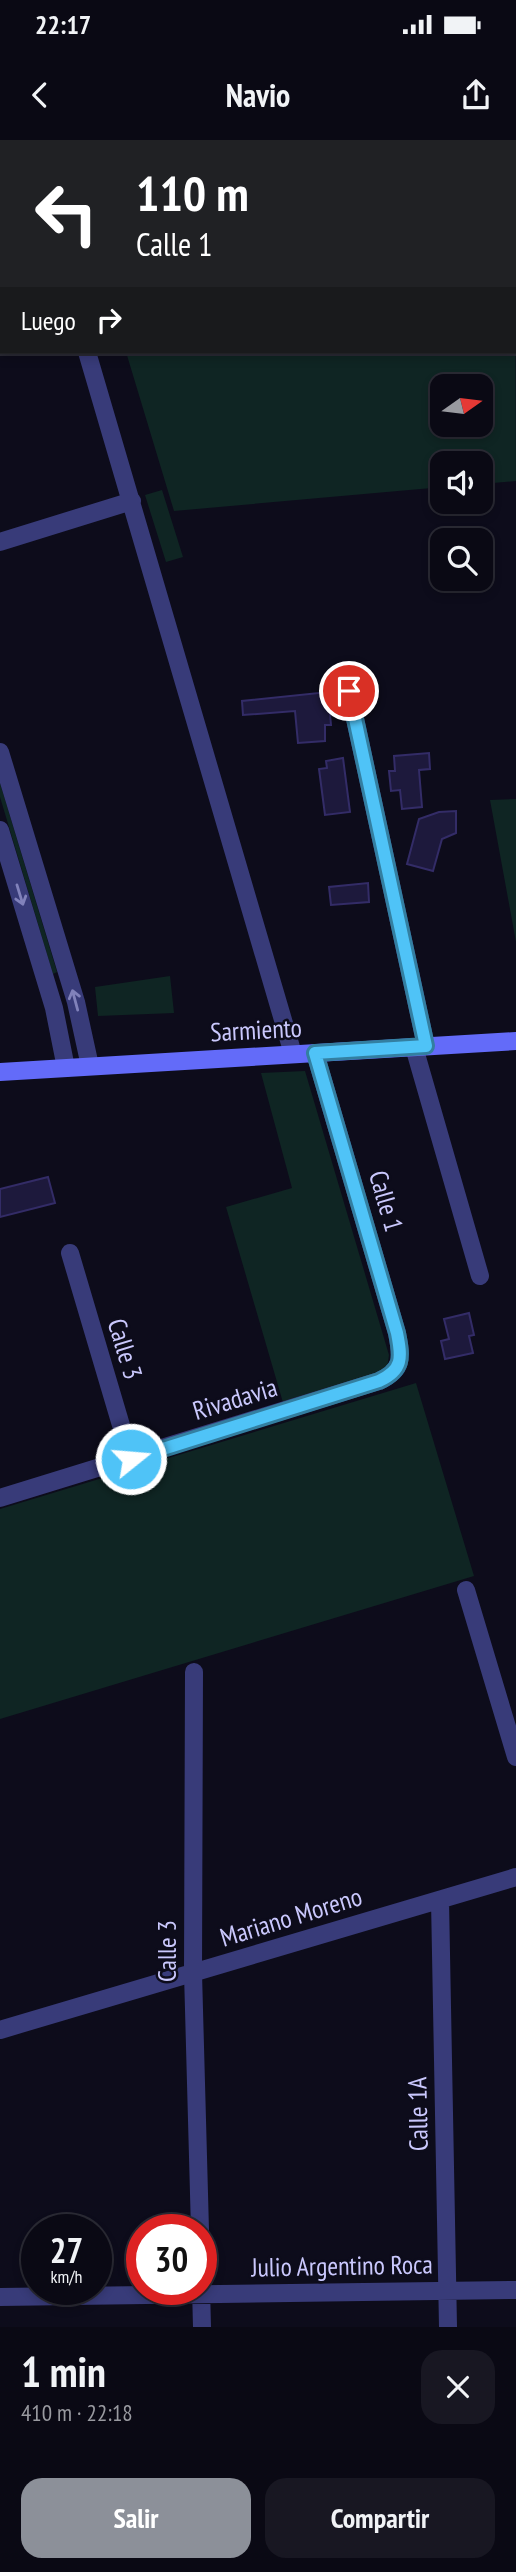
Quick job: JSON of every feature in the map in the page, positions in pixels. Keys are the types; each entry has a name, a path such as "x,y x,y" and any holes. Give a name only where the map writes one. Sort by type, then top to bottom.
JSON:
{"street":[{"path":"88,354 293,1054"},
{"path":"0,542 132,502"},
{"path":"349,691 420,1046 480,1276"},
{"path":"0,752 76,1002 90,1066"},
{"path":"0,830 54,1008 66,1068"},
{"name":"Sarmiento","path":"0,1072 516,1041"},
{"name":"Calle 1","path":"315,1053 397,1333 400,1365"},
{"name":"Calle 3","path":"70,1253 131,1459"},
{"name":"Rivadavia","path":"0,1498 379,1381 392,1375 400,1365"},
{"path":"466,1590 516,1757"},
{"name":"Calle 3","path":"194,1672 193,1973 200,2214"},
{"name":"Mariano Moreno","path":"0,2030 516,1877"},
{"name":"Calle 1A","path":"440,1900 448,2327"},
{"name":"Julio Argentino Roca","path":"217,2291 516,2290"},
{"name":"Julio Argentino Roca","path":"0,2297 126,2293"},
{"path":"201,2305 202,2327"}],"green space":[{"path":"127,354 516,354 516,481 493,483 493,451 430,451 430,488 174,511"},
{"path":"162,490 183,557 166,562 145,495"},
{"path":"0,783 57,972 53,974 0,797"},
{"path":"516,799 516,942 490,800"},
{"path":"170,976 174,1013 98,1016 95,987"},
{"path":"305,1071 389,1355 387,1369 376,1378 284,1406 226,1207 292,1188 261,1073"},
{"path":"416,1383 474,1576 0,1719 0,1509"}],"building":[{"path":"328,692 331,725 325,725 325,741 298,743 295,711 243,715 242,701"},
{"path":"429,753 430,769 419,770 422,807 402,809 400,790 391,791 389,771 395,771 394,756"},
{"path":"343,758 350,812 325,815 319,769 327,768 326,761"},
{"path":"456,811 456,833 442,839 433,871 407,864 419,819 439,812"},
{"path":"368,883 369,902 331,905 329,887"},
{"path":"48,1177 55,1203 0,1217 0,1189"},
{"path":"469,1313 474,1335 469,1336 473,1353 445,1359 441,1341 449,1339 444,1319"}],"route":[{"path":"131,1459 379,1381 392,1375 400,1365 397,1333 315,1053 426,1046 349,691"}]}
